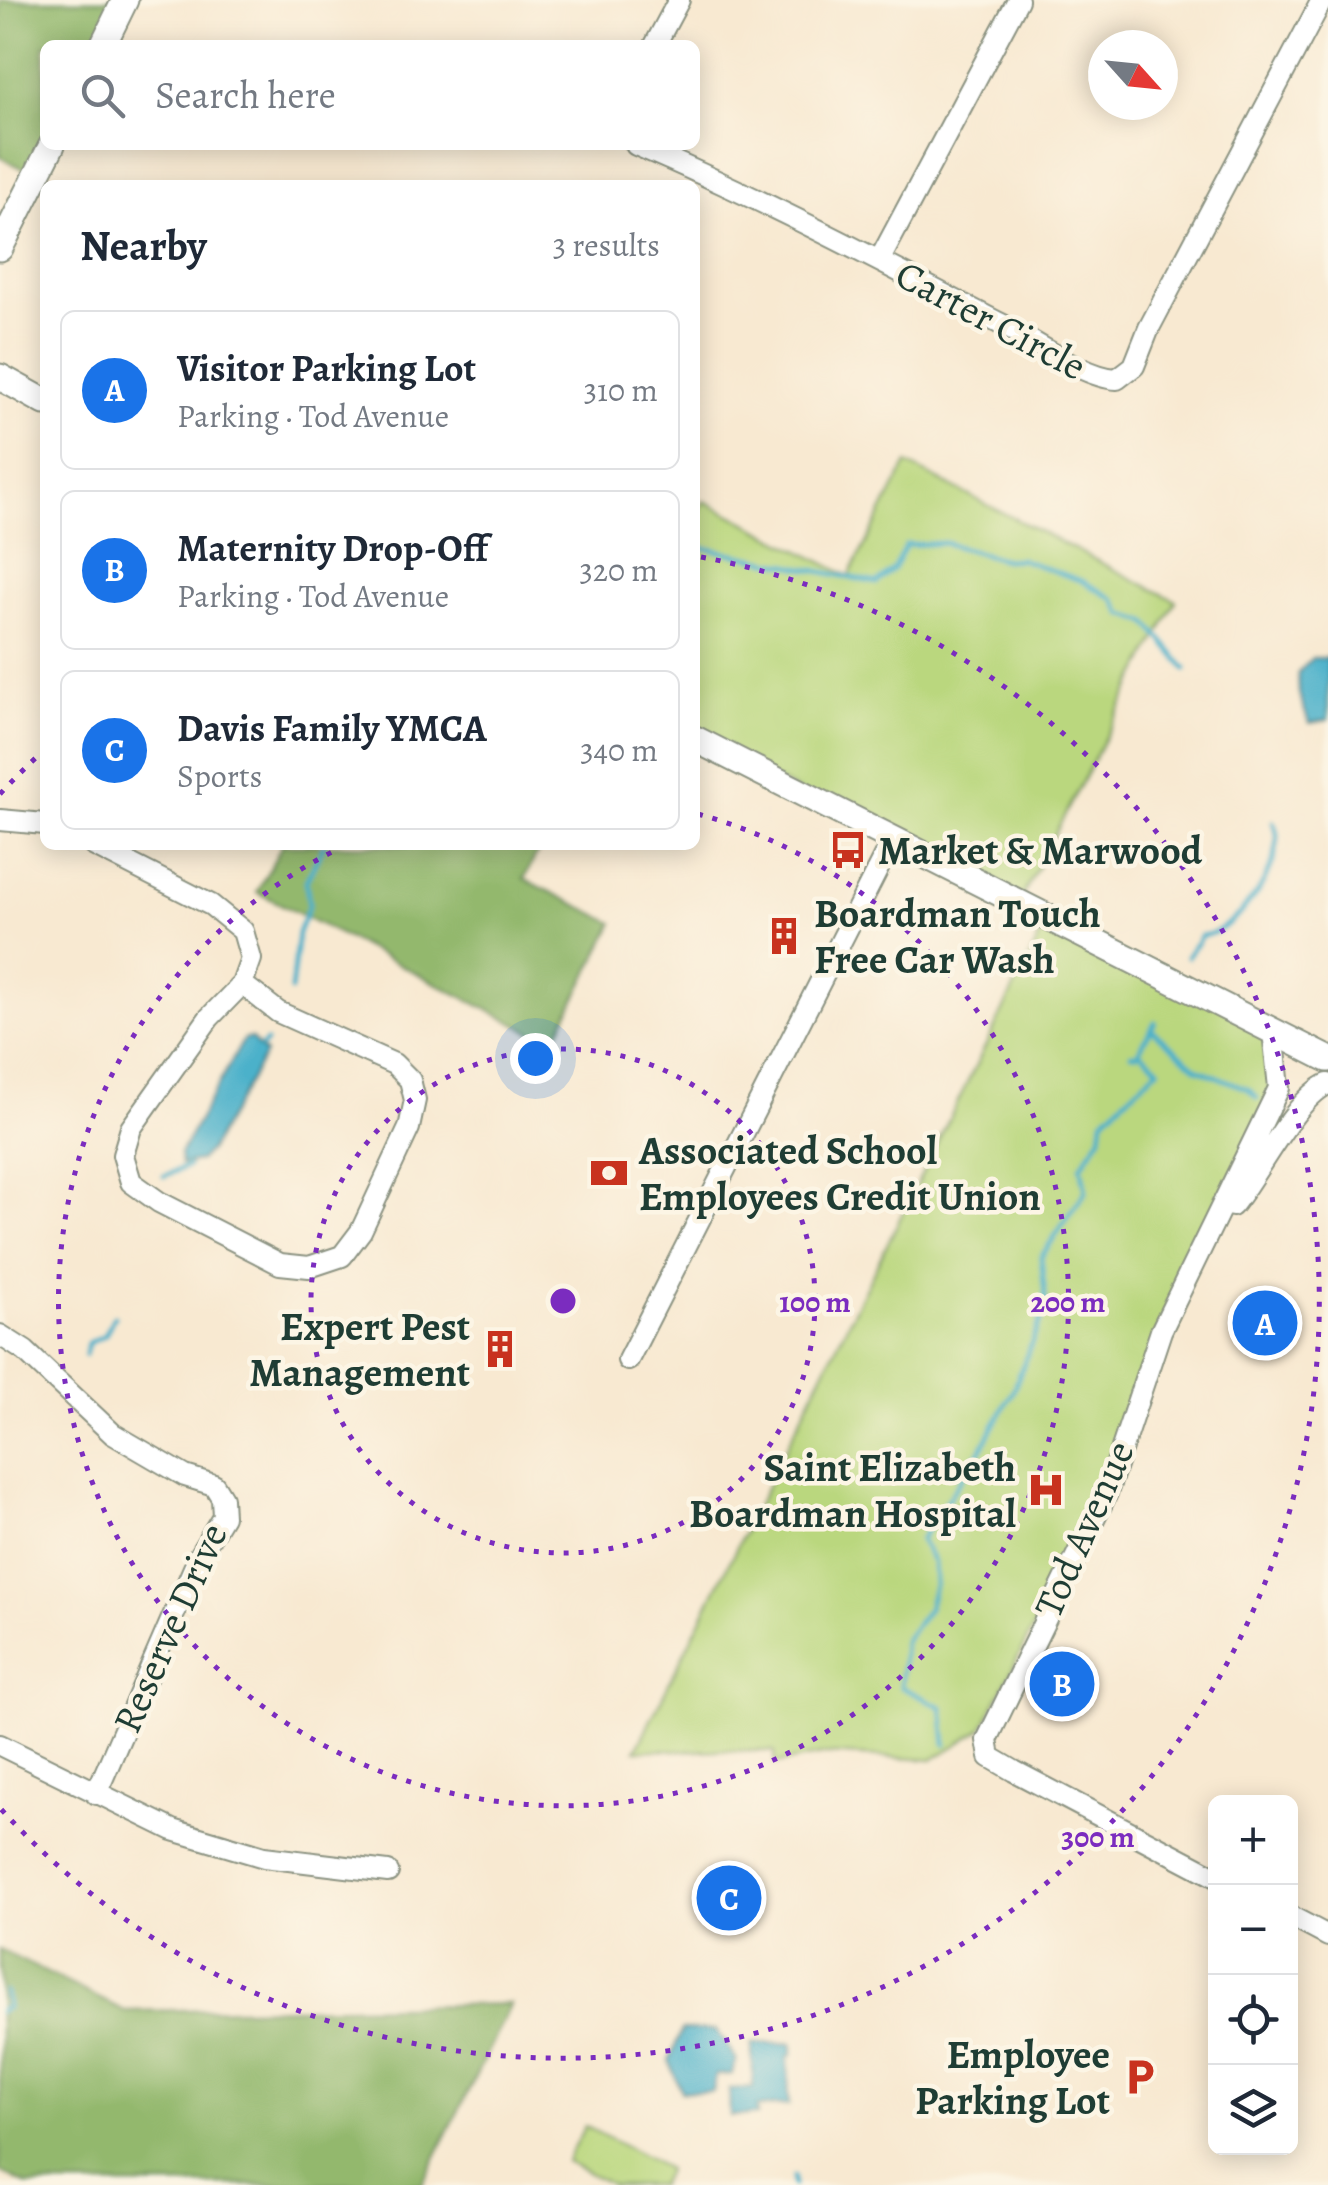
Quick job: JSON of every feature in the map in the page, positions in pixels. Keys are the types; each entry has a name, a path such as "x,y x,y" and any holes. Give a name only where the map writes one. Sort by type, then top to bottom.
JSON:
{"main road":[{"path":"106,40 126,0"},
{"path":"0,248 49,150"},
{"path":"0,377 40,399"},
{"path":"700,742 1328,1059"}],"street":[{"path":"658,40 679,0"},
{"path":"879,261 1018,0"},
{"name":"Carter Circle","path":"646,150 879,261 1059,353 1090,374 1101,379 1123,378 1134,366 1148,328 1322,0"},
{"path":"0,820 40,824"},
{"path":"628,1360 893,839"},
{"path":"103,850 211,905 243,932 251,959 242,984 209,1018 131,1128 122,1155 132,1182 160,1202 280,1264 310,1267 342,1256 361,1230 408,1128 415,1100 410,1080 394,1064 278,1012 242,984"},
{"name":"Tod Avenue","path":"1208,1873 990,1757 987,1740 1108,1493 1161,1331 1279,1088 1273,1031"},
{"name":"Tod Avenue","path":"1212,1230 1252,1181 1300,1103 1328,1084"},
{"name":"Reserve Drive","path":"0,1335 24,1351 113,1434 184,1476 214,1486 222,1498 223,1516 200,1554 96,1794"},
{"path":"0,1746 173,1830 234,1850 298,1863 388,1872"},
{"path":"1298,1920 1328,1936"}],"green space":[{"path":"0,0 125,0 105,40 40,40 40,150 44,150 38,176 0,157"},
{"path":"907,464 1176,601 1019,903 700,742 700,509 704,501 849,576"},
{"path":"279,850 538,850 524,879 614,923 553,1043 257,892"},
{"path":"1049,918 1273,1031 1273,1089 1119,1434 1083,1529 982,1729 932,1760 828,1754 775,1764 774,1751 636,1750"},
{"path":"0,1950 125,2011 511,2004 422,2185 27,2185 0,2172"},
{"path":"585,2126 667,2169 659,2185 611,2185 566,2161"}],"water":[{"path":"1312,658 1328,658 1328,720 1309,723 1299,694 1298,673"},
{"path":"251,1038 265,1054 209,1151 199,1161 181,1164 180,1153 244,1039"},
{"path":"682,2030 716,2030 737,2060 732,2074 716,2075 713,2092 681,2091 669,2060"},
{"path":"792,2043 792,2055 788,2056 789,2105 757,2107 757,2115 730,2116 729,2089 753,2088 752,2044"}],"waterway":[{"path":"700,547 877,583 894,568 906,545 945,543 1005,560 1020,559 1082,581 1114,599 1123,614 1147,622 1186,669"},
{"path":"1187,957 1201,936 1231,922 1258,890 1275,853 1277,836 1273,822"},
{"path":"291,990 298,933 309,905 306,881 322,850"},
{"path":"1131,1054 1137,1054 1155,1022"},
{"path":"1151,1029 1198,1069 1248,1089 1257,1098"},
{"path":"262,1046 266,1042"},
{"path":"946,1744 942,1707 901,1687 904,1641 928,1609 935,1582 934,1563 920,1540 982,1448 1013,1391 1046,1306 1041,1257 1086,1191 1081,1166 1101,1136 1103,1119 1159,1068 1139,1051"},
{"path":"164,1176 188,1166"},
{"path":"85,1355 88,1343 105,1335 114,1316"},
{"path":"0,2011 7,2007 5,1992"},
{"path":"793,2177 793,2185"}],"place":[{"name":"Market & Marwood","path":"848,850"},
{"name":"Boardman Touch Free Car Wash","path":"784,936"},
{"name":"Associated School Employees Credit Union","path":"609,1173"},
{"name":"Visitor Parking Lot","path":"1265,1323"},
{"name":"Expert Pest Management","path":"500,1349"},
{"name":"Saint Elizabeth Boardman Hospital","path":"1046,1490"},
{"name":"Maternity Drop-Off","path":"1062,1684"},
{"name":"Davis Family YMCA","path":"729,1898"},
{"name":"Employee Parking Lot","path":"1140,2077"}]}
